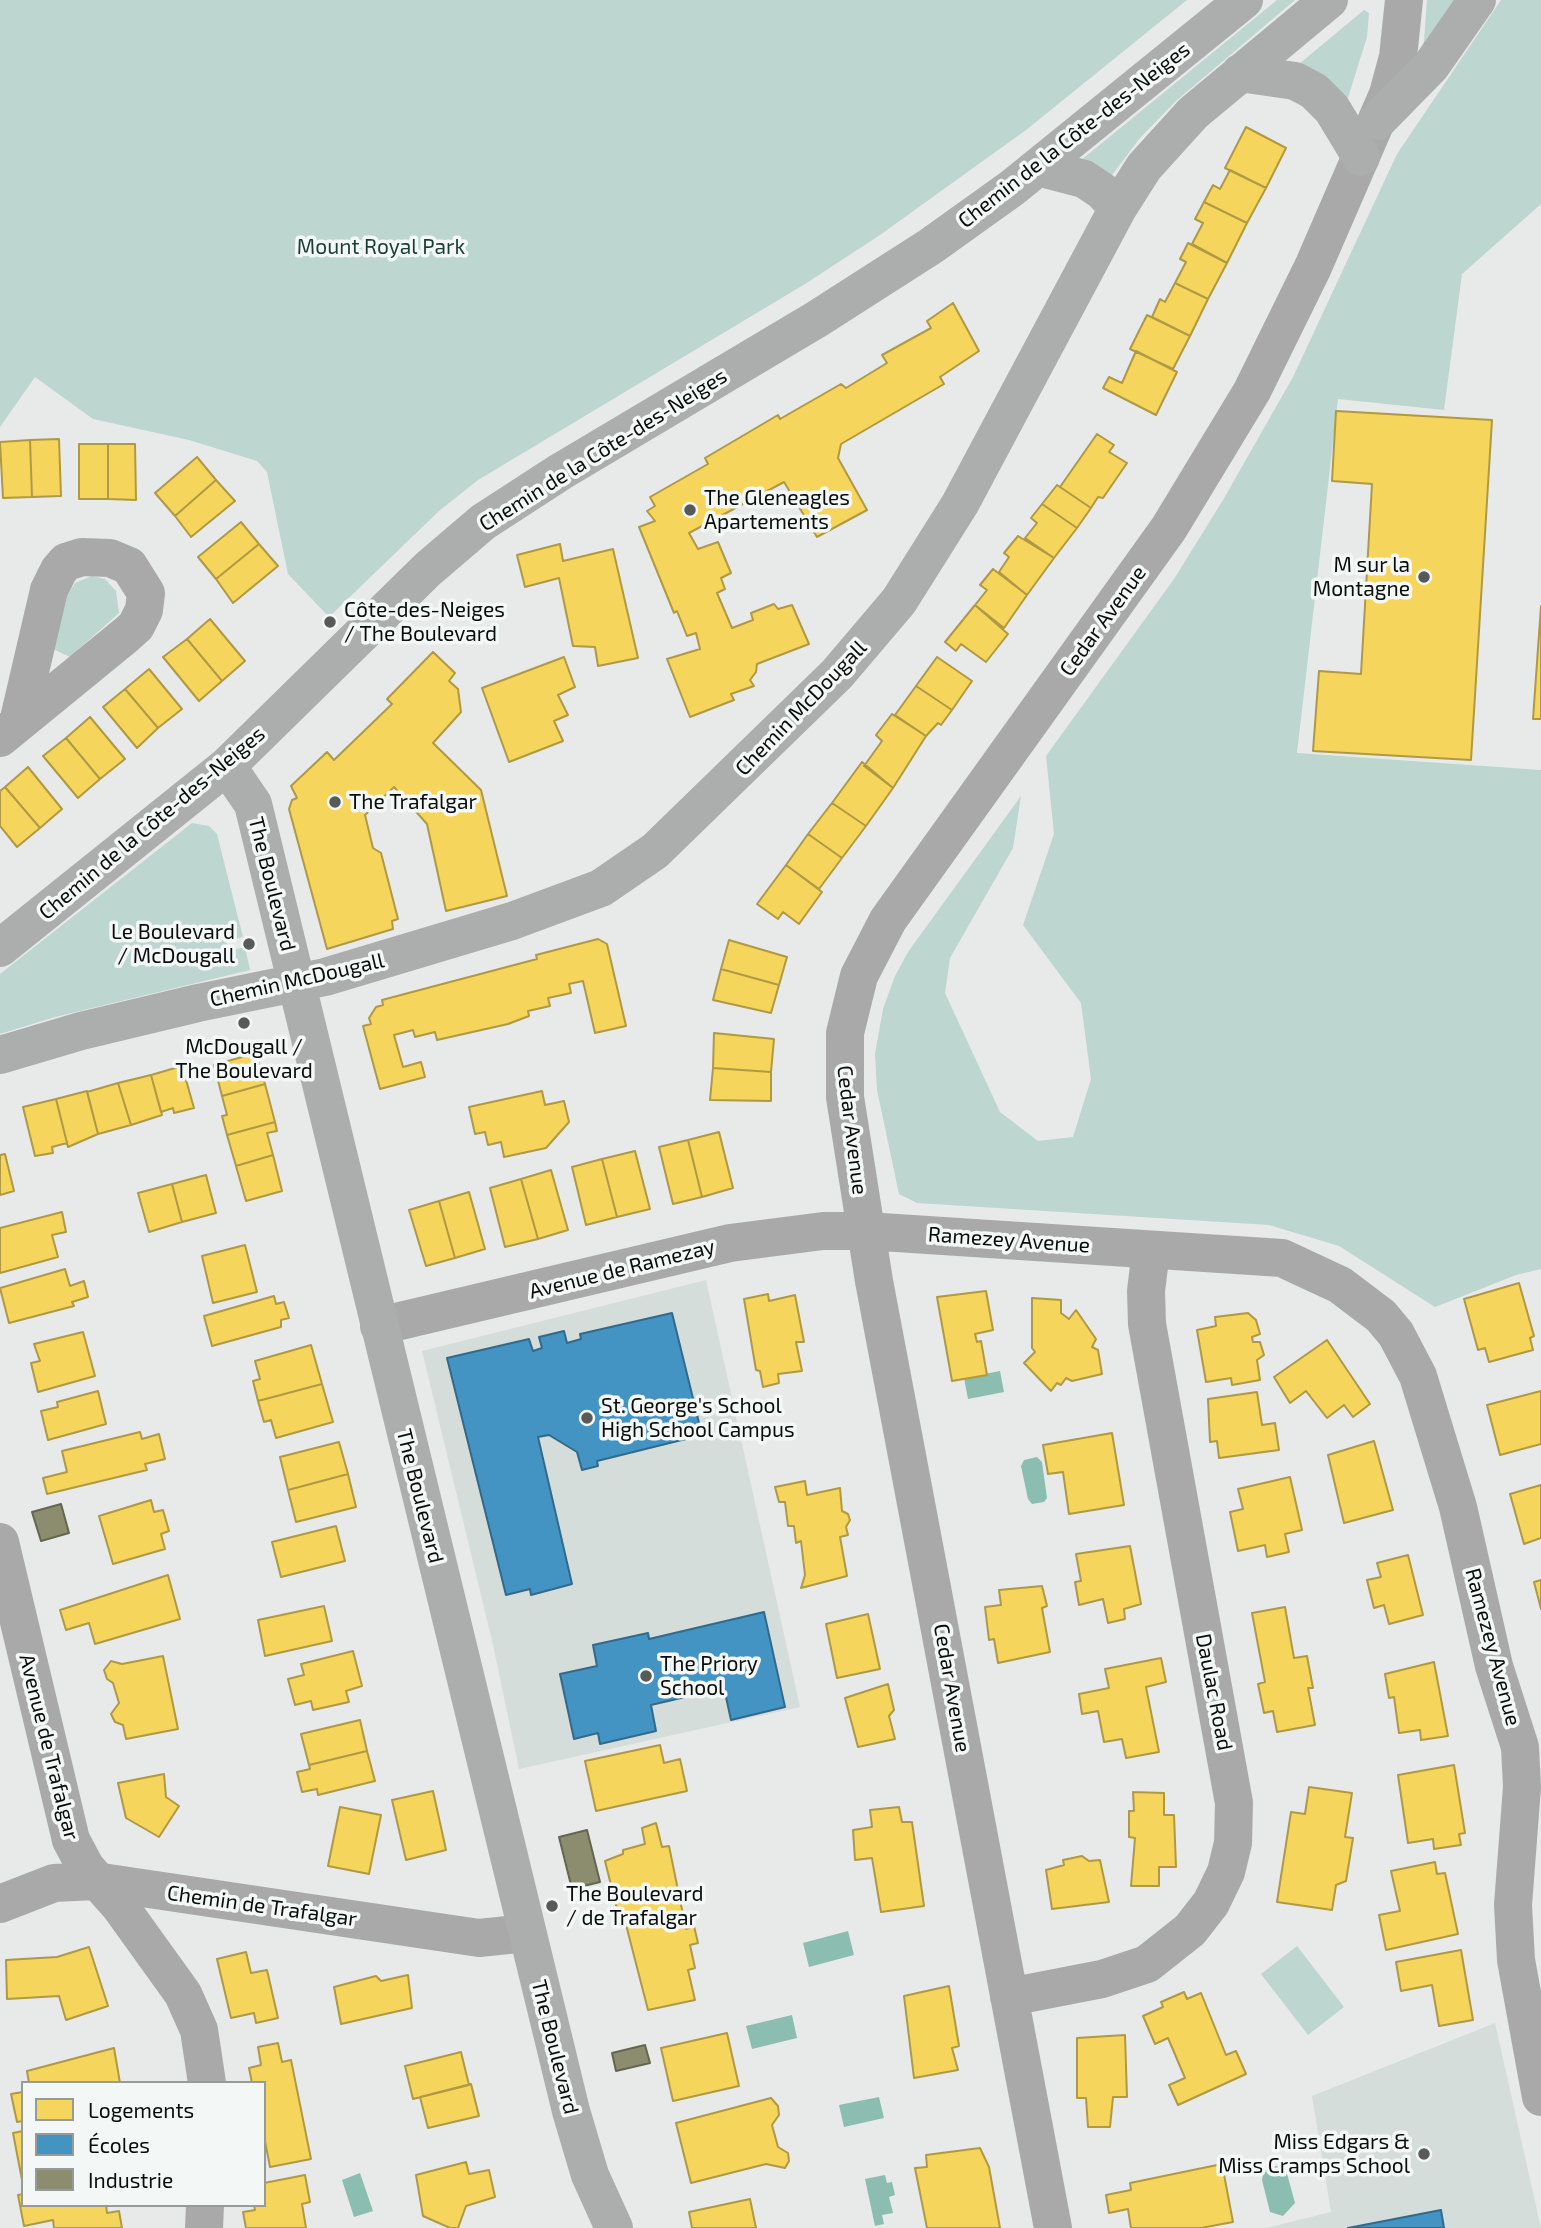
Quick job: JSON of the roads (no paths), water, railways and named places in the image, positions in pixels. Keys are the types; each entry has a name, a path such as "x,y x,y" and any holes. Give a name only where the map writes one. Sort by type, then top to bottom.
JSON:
{"main road":[{"name":"Chemin de la Côte-des-Neiges","path":"0,948 227,766 428,569 483,522 560,472 895,270 1038,167 1244,0"},
{"name":"Chemin McDougall","path":"0,1055 81,1031 297,983 446,941 580,898 628,872 680,829 837,674 899,601 960,504 1118,208 1144,167 1175,130 1329,0"},
{"path":"1377,121 1431,66 1477,0"},
{"path":"1240,73 1294,81 1314,91 1332,109 1361,157"},
{"path":"1038,167 1084,179 1102,191 1118,208"},
{"name":"The Boulevard","path":"227,766 253,804 527,1933 603,2224"}],"street":[{"name":"Cedar Avenue","path":"1053,2228 866,1231 845,1097 843,1065 847,1017 865,960 908,891 1149,557 1216,454 1274,348 1377,121 1395,71 1404,0"},
{"name":"Ramezey Avenue","path":"866,1231 1282,1258 1340,1285 1381,1317 1396,1334 1418,1376 1458,1507 1494,1666 1531,1787 1515,1846 1515,1946 1541,2098"},
{"name":"Avenue de Ramezay","path":"379,1326 752,1238 800,1232 866,1231"},
{"name":"Daulac Road","path":"1009,1997 1102,1979 1147,1964 1190,1930 1211,1903 1226,1872 1233,1843 1234,1803 1147,1324 1146,1291 1151,1250"},
{"name":"Avenue de Trafalgar","path":"0,1542 16,1688 71,1840 95,1881 119,1905 183,1994 198,2030 207,2081"},
{"name":"Chemin de Trafalgar","path":"0,1905 54,1884 95,1881 479,1938 527,1933"},
{"path":"204,2228 205,2207"}],"place":[{"name":"The Gleneagles Apartements","path":"690,510"},
{"name":"M sur la Montagne","path":"1424,577"},
{"name":"Côte-des-Neiges / The Boulevard","path":"330,622"},
{"name":"The Trafalgar","path":"335,802"},
{"name":"Le Boulevard / McDougall","path":"249,944"},
{"name":"McDougall / The Boulevard","path":"244,1023"},
{"name":"St. George's School High School Campus","path":"587,1418"},
{"name":"The Priory School","path":"646,1676"},
{"name":"The Boulevard / de Trafalgar","path":"552,1906"},
{"name":"Miss Edgars & Miss Cramps School","path":"1424,2154"}],"park label":[{"name":"Mount Royal Park","path":"381,247"}]}
